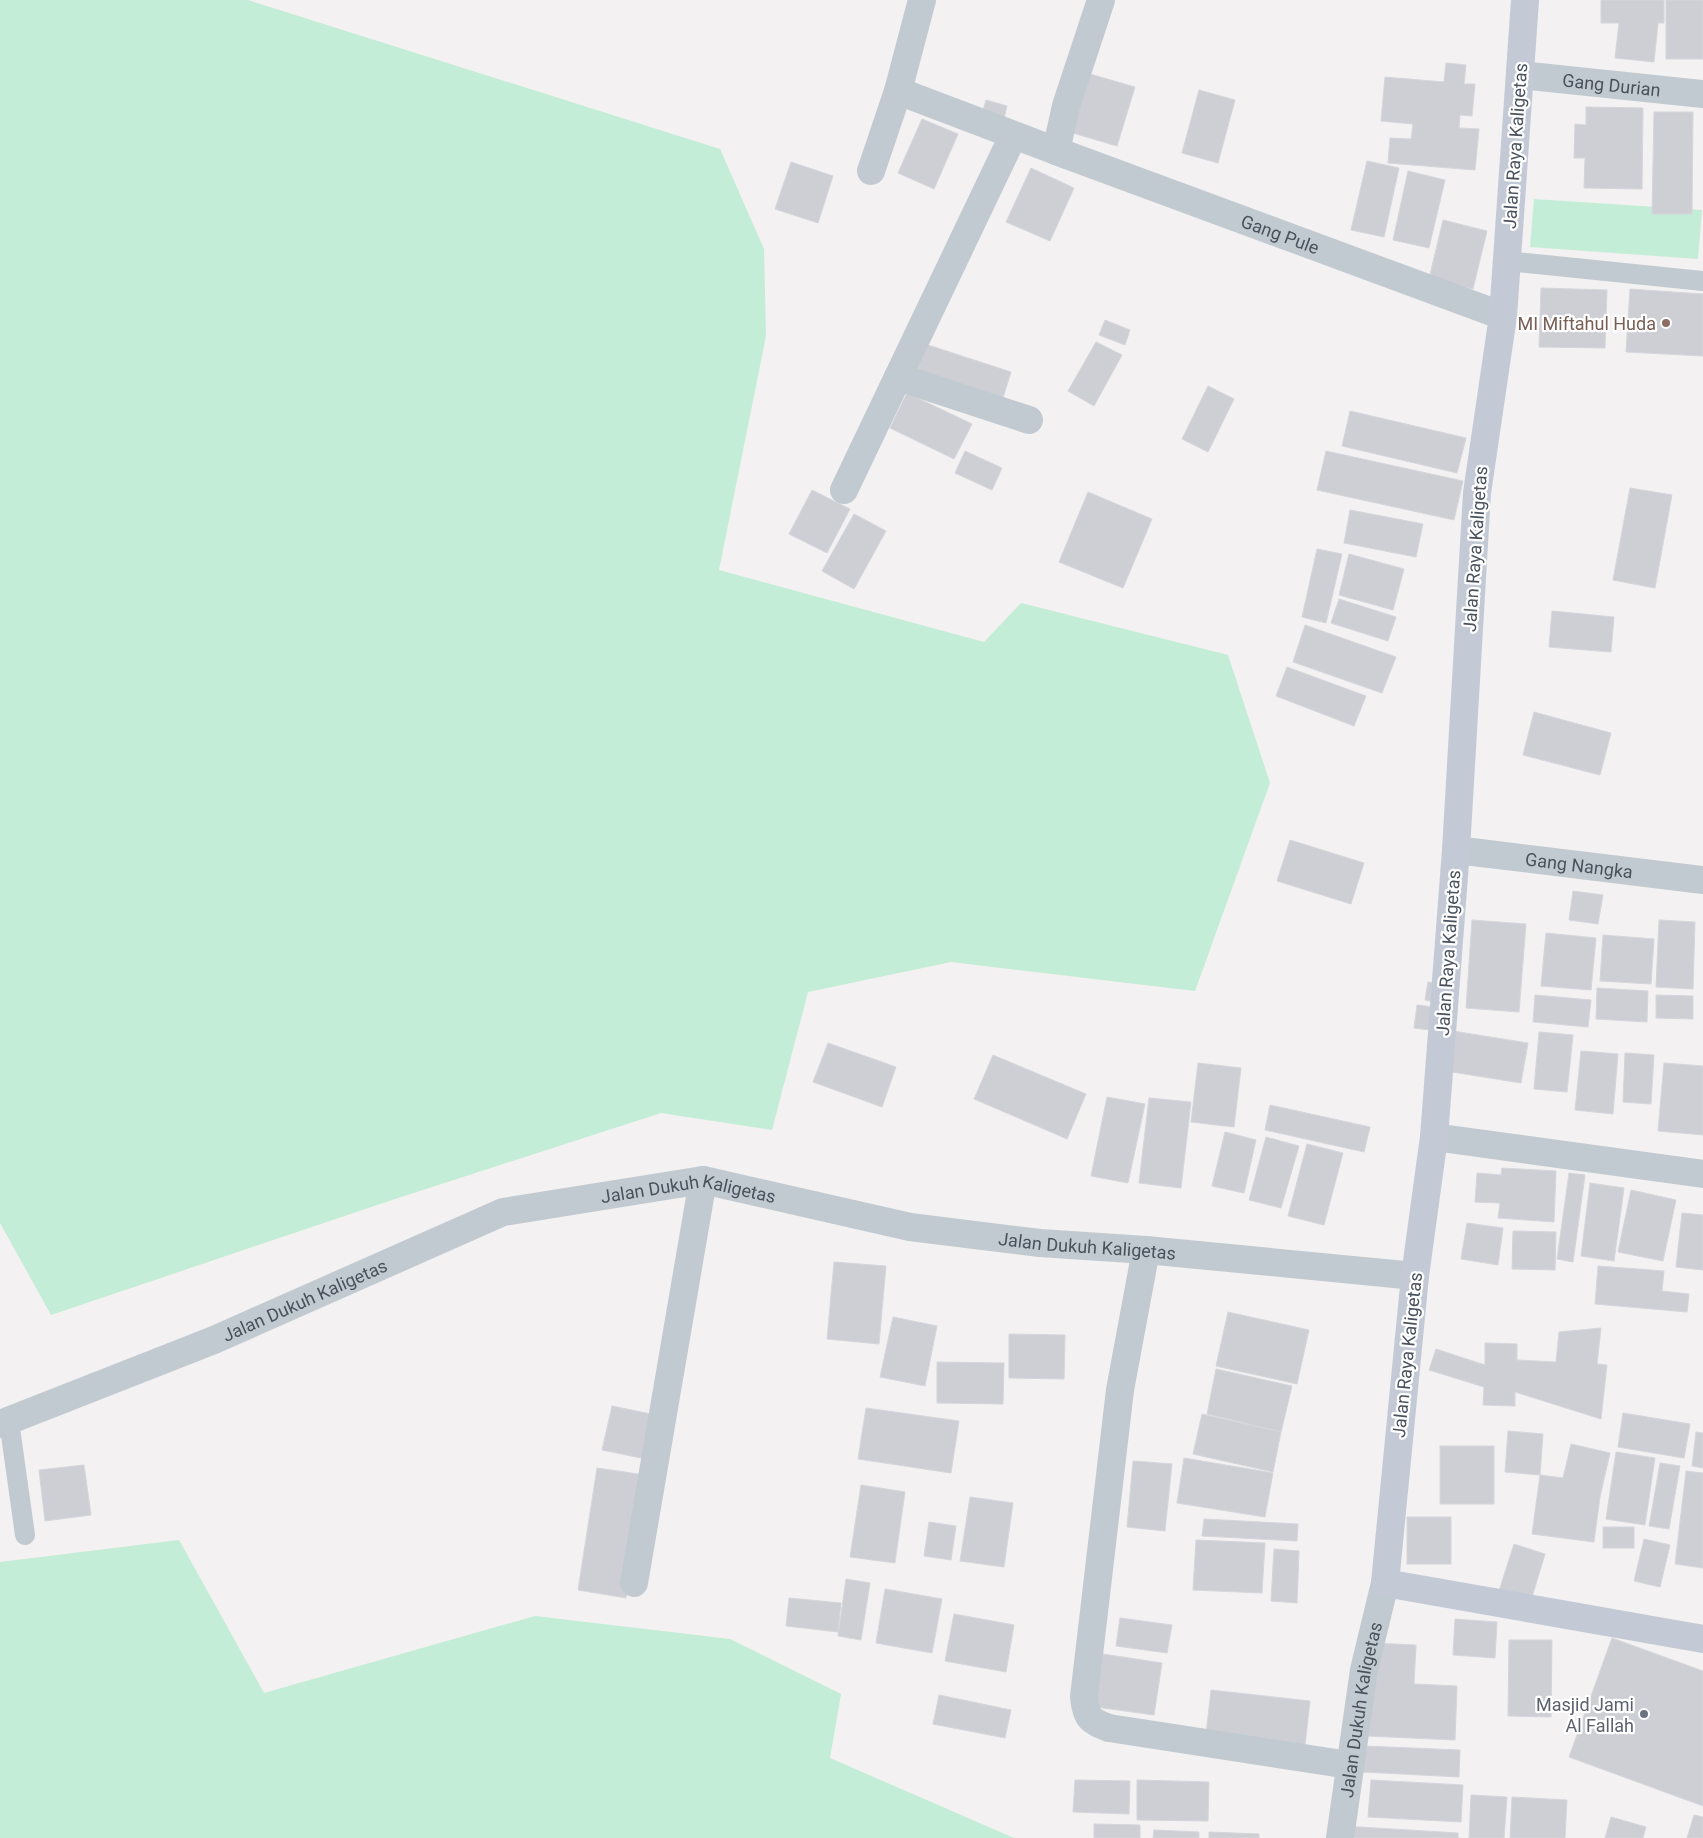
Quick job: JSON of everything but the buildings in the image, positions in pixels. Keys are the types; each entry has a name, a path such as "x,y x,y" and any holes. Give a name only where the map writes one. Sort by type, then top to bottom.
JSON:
{"main road":[{"name":"Jalan Raya Kaligetas","path":"1385,1582 1415,1276 1434,1138 1456,850 1476,493 1504,316 1525,0"},
{"path":"1385,1582 1703,1639"}],"street":[{"path":"871,171 898,90 922,0"},
{"path":"1056,151 1066,106 1101,0"},
{"name":"Gang Durian","path":"1520,76 1703,94"},
{"name":"Gang Pule","path":"898,90 1013,136 1504,316"},
{"path":"844,490 1013,136"},
{"path":"898,377 1029,420"},
{"name":"Gang Nangka","path":"1456,850 1703,880"},
{"path":"1434,1138 1703,1174"},
{"path":"634,1582 703,1180"},
{"name":"Jalan Dukuh Kaligetas","path":"4,1422 214,1340 503,1212 703,1180 910,1227 1040,1243 1146,1250 1415,1276"},
{"path":"1146,1250 1120,1390 1084,1697 1085,1712 1093,1722 1109,1728 1349,1764"},
{"name":"Jalan Dukuh Kaligetas","path":"1340,1838 1349,1764 1364,1670 1385,1582"}],"lane":[{"path":"1507,261 1703,281"},
{"path":"4,1422 25,1535"}],"green space":[{"path":"0,0 248,0 720,149 764,249 766,336 719,570 984,642 1021,603 1228,655 1270,783 1195,991 951,962 808,992 772,1130 661,1113 392,1200 51,1315 0,1223"},
{"path":"1534,199 1702,210 1698,259 1530,247"},
{"path":"179,1540 264,1693 535,1616 730,1639 841,1694 830,1758 1014,1838 0,1838 0,1562"}],"place":[{"name":"MI Miftahul Huda","path":"1666,323"},
{"name":"Masjid Jami Al Fallah","path":"1644,1714"}]}
